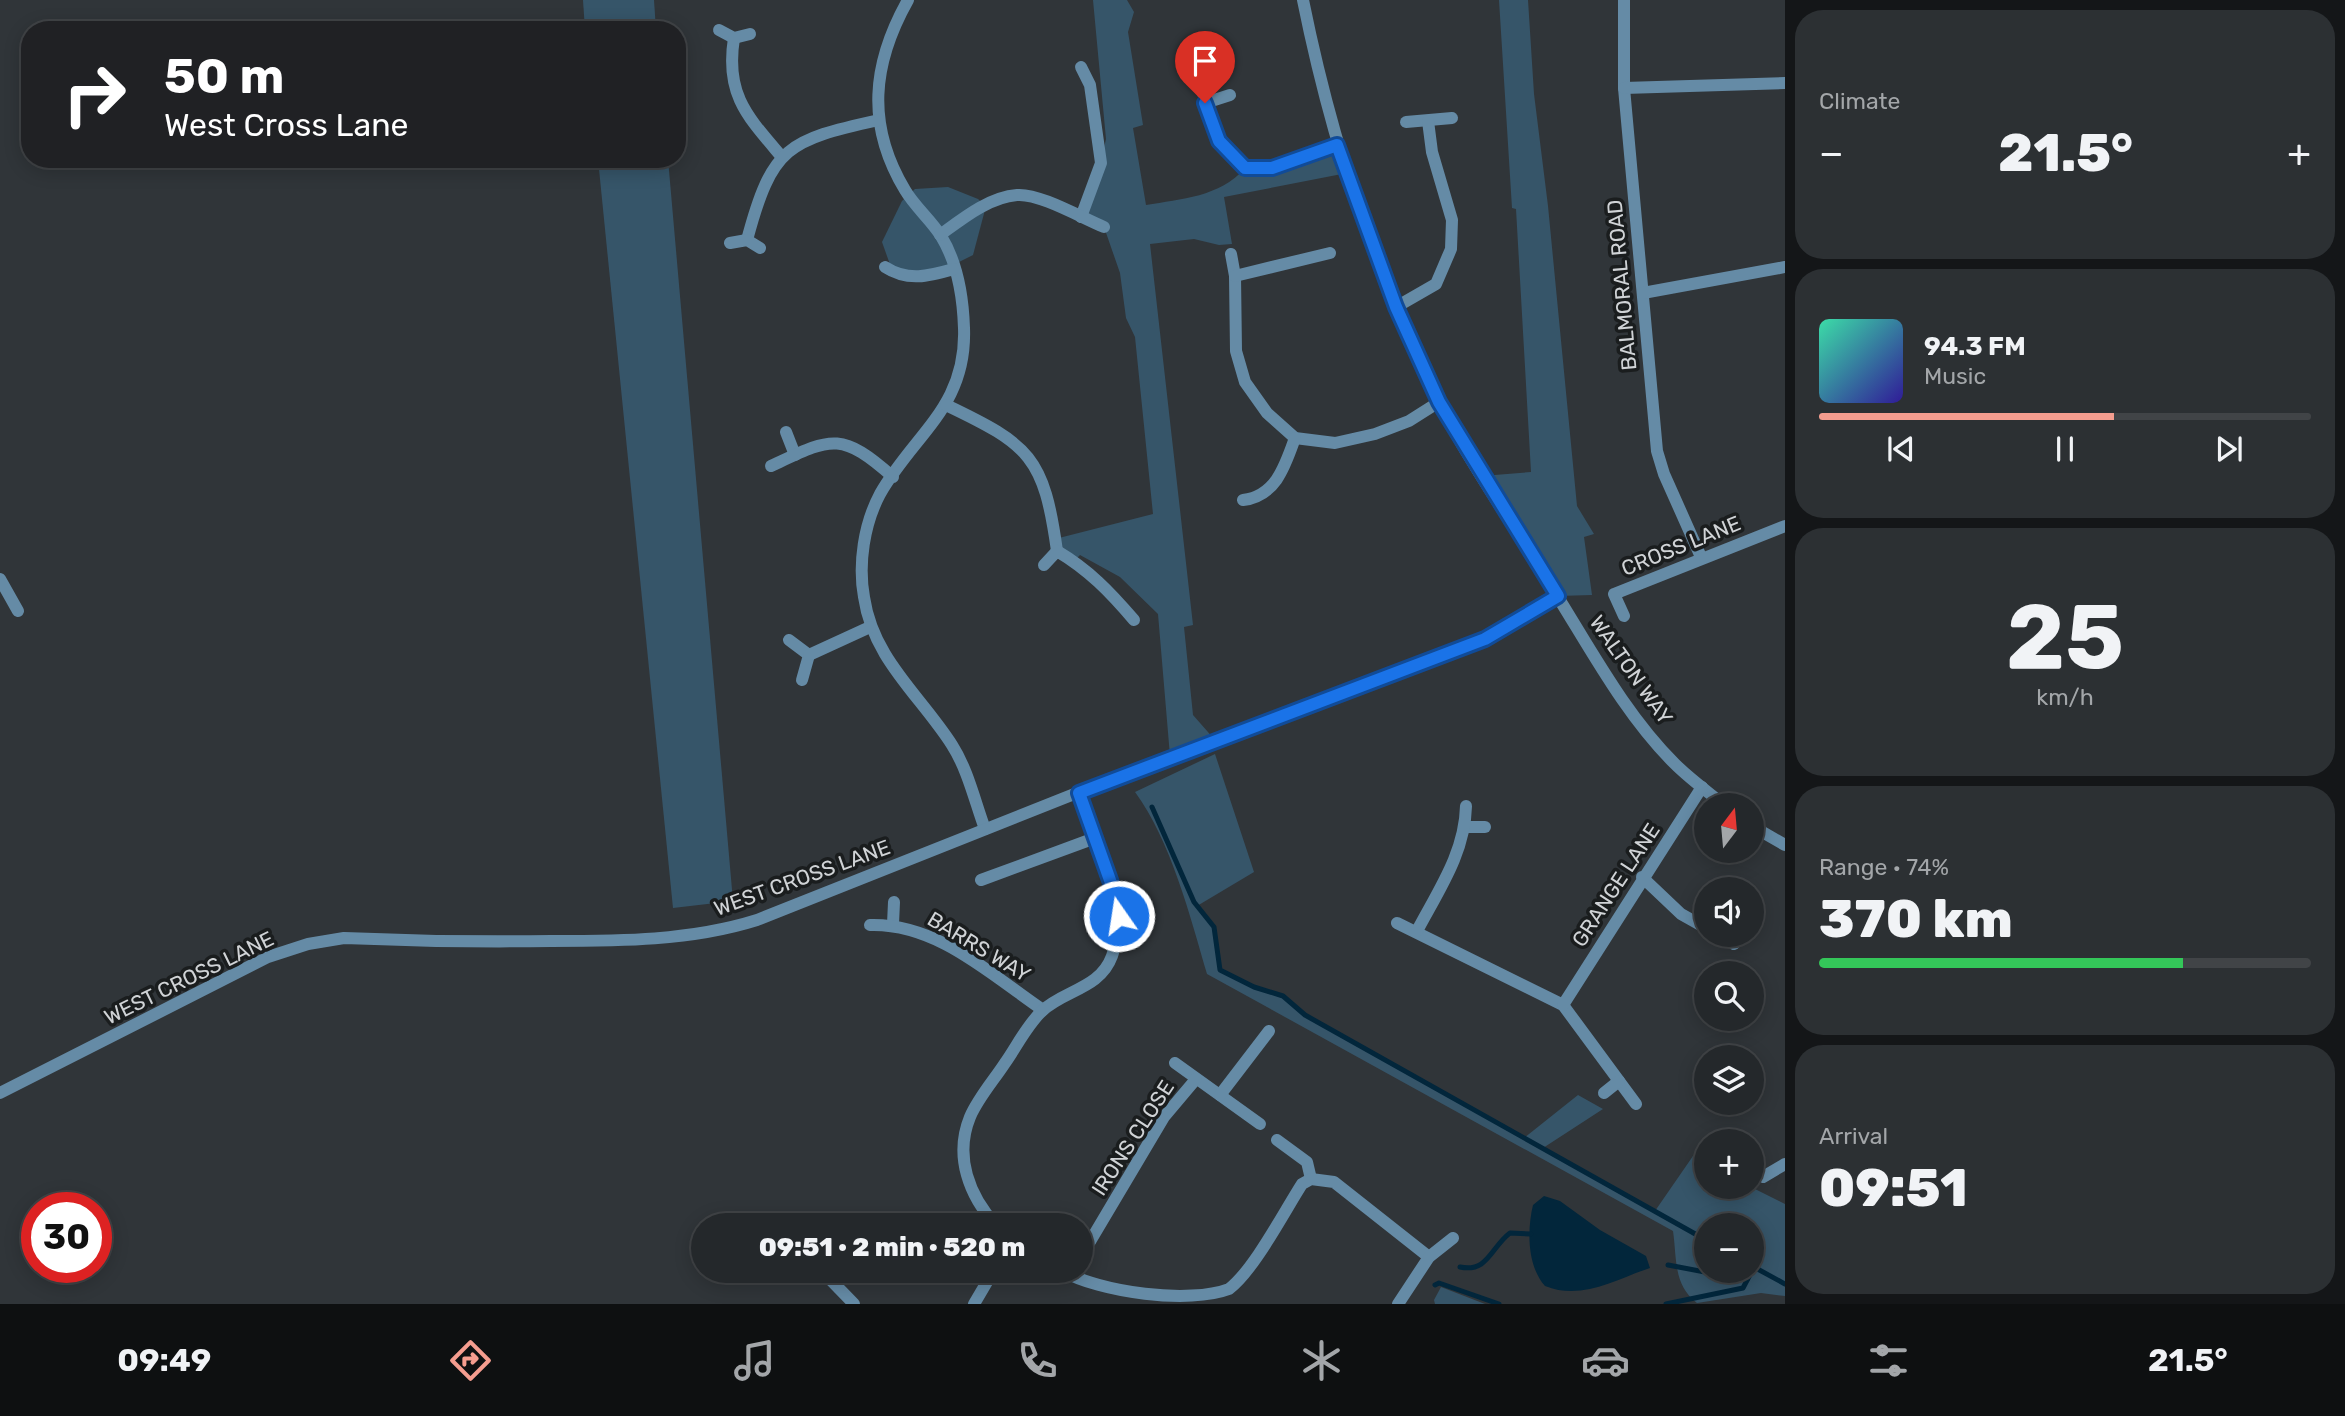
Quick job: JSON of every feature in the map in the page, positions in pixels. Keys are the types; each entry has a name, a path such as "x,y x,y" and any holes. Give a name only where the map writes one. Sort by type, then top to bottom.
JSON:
{"street":[{"path":"908,0 889,34 879,76 879,120 888,157 905,189 940,235 954,269 961,296 964,329 957,381 946,405 880,495 864,546 861,574 870,627 888,663 954,749 985,829"},
{"name":"WALTON WAY","path":"1303,0 1337,145 1396,307 1439,402 1558,596 1644,726 1675,764 1709,793"},
{"name":"BALMORAL ROAD","path":"1624,0 1624,88 1657,451 1664,474 1701,557"},
{"path":"719,30 734,38 751,34"},
{"path":"734,38 730,61 734,91 755,126 782,156"},
{"path":"1081,67 1090,85 1101,163 1081,217"},
{"path":"1199,77 1219,141 1245,168 1272,168 1337,145"},
{"path":"1624,88 1785,83"},
{"path":"1205,103 1230,95"},
{"path":"1406,122 1452,118"},
{"path":"747,240 761,190 782,156 820,133 879,120"},
{"path":"1396,307 1436,284 1451,249 1451,220 1432,152 1428,121"},
{"path":"940,235 995,201 1017,195 1031,197 1104,227"},
{"path":"730,243 747,240 760,248"},
{"path":"1235,276 1330,253"},
{"path":"1231,254 1235,276 1236,351 1245,382 1267,413 1295,438 1335,443 1375,434 1409,421 1439,402"},
{"path":"885,267 909,277 925,277 954,269"},
{"path":"1643,293 1785,267"},
{"path":"946,405 988,425 1015,443 1034,463 1046,488 1056,551 1044,565"},
{"path":"786,432 794,455"},
{"path":"1243,500 1258,498 1268,492 1284,469 1295,438"},
{"path":"771,466 818,444 851,445 893,477"},
{"name":"CROSS LANE","path":"1624,616 1614,594 1701,557 1785,526"},
{"path":"1056,551 1102,581 1134,620"},
{"path":"0,579 18,611"},
{"name":"WEST CROSS LANE","path":"0,1093 268,957 308,944 344,938 605,941 687,936 724,930 1485,639 1558,596"},
{"path":"802,680 809,656 870,627"},
{"path":"789,640 809,656"},
{"name":"GRANGE LANE","path":"1563,1005 1642,877 1702,787"},
{"path":"987,1213 975,1198 963,1161 970,1117 1043,1010 1092,983 1111,958 1119,916 1116,897 1079,793"},
{"path":"1417,931 1459,851 1466,827 1466,806"},
{"path":"1466,827 1485,827"},
{"path":"1764,833 1785,845"},
{"path":"981,880 1095,838"},
{"path":"1642,877 1672,907 1694,921"},
{"name":"BARRS WAY","path":"893,924 894,902"},
{"path":"1396,923 1563,1005 1636,1104"},
{"name":"BARRS WAY","path":"870,925 893,924 933,937 1043,1010"},
{"path":"1220,1095 1269,1031"},
{"name":"IRONS CLOSE","path":"1175,1063 1260,1124"},
{"name":"IRONS CLOSE","path":"1093,1237 1164,1118 1196,1079"},
{"path":"1604,1093 1619,1081"},
{"path":"1277,1140 1307,1162 1311,1179"},
{"path":"1764,1176 1785,1164"},
{"path":"1089,1283 1101,1289 1125,1294 1180,1303 1202,1303 1231,1288 1303,1184 1311,1179 1334,1182 1429,1257"},
{"path":"1398,1304 1429,1257 1453,1238"},
{"path":"834,1283 854,1304"},
{"path":"974,1304 986,1283"}],"shaded area":[{"path":"583,0 654,0 655,21 584,21"},
{"path":"1093,0 1127,0 1134,12 1128,32 1143,125 1133,128 1146,205 1212,191 1235,178 1245,168 1257,170 1337,145 1347,173 1224,197 1232,244 1219,245 1194,239 1150,244 1193,625 1184,627 1193,715 1215,740 1170,756 1158,614 1120,577 1080,555 1074,561 1055,539 1153,514 1135,337 1126,318 1120,273 1104,227 1081,217 1098,174 1106,139"},
{"path":"1499,0 1528,0 1534,94 1548,206 1577,506 1594,534 1584,537 1592,595 1558,596 1482,476 1531,472 1516,209 1512,208"},
{"path":"599,168 669,168 733,901 673,908"},
{"path":"948,187 978,199 986,206 973,255 933,275 893,273 882,242 902,201 915,189"},
{"path":"1215,754 1254,872 1197,906 1214,927 1220,970 1254,987 1283,996 1305,1015 1524,1138 1578,1095 1603,1109 1543,1148 1655,1211 1693,1156 1694,1199 1764,1199 1764,1194 1785,1204 1785,1296 1761,1293 1697,1303 1689,1296 1680,1279 1673,1231 1207,974 1169,856 1135,792"},
{"path":"1544,1196 1560,1201 1600,1230 1646,1256 1650,1268 1586,1290 1559,1290 1545,1286 1535,1268 1529,1236 1533,1205"},
{"path":"1441,1287 1485,1304 1435,1304 1434,1300"}],"waterway":[{"path":"1152,807 1194,902 1214,927 1220,970 1254,987 1283,996 1305,1015 1694,1233"},
{"path":"1460,1267 1469,1268 1483,1263 1510,1233 1531,1234"},
{"path":"1668,1265 1694,1270"},
{"path":"1764,1273 1785,1284"},
{"path":"1435,1285 1439,1283 1499,1304"},
{"path":"1666,1304 1743,1288 1746,1283"}],"route":[{"path":"1119,916 1116,897 1079,793 1485,639 1512,626 1558,596 1439,402 1396,307 1337,145 1272,168 1245,168 1230,156 1219,141 1205,103"}]}
